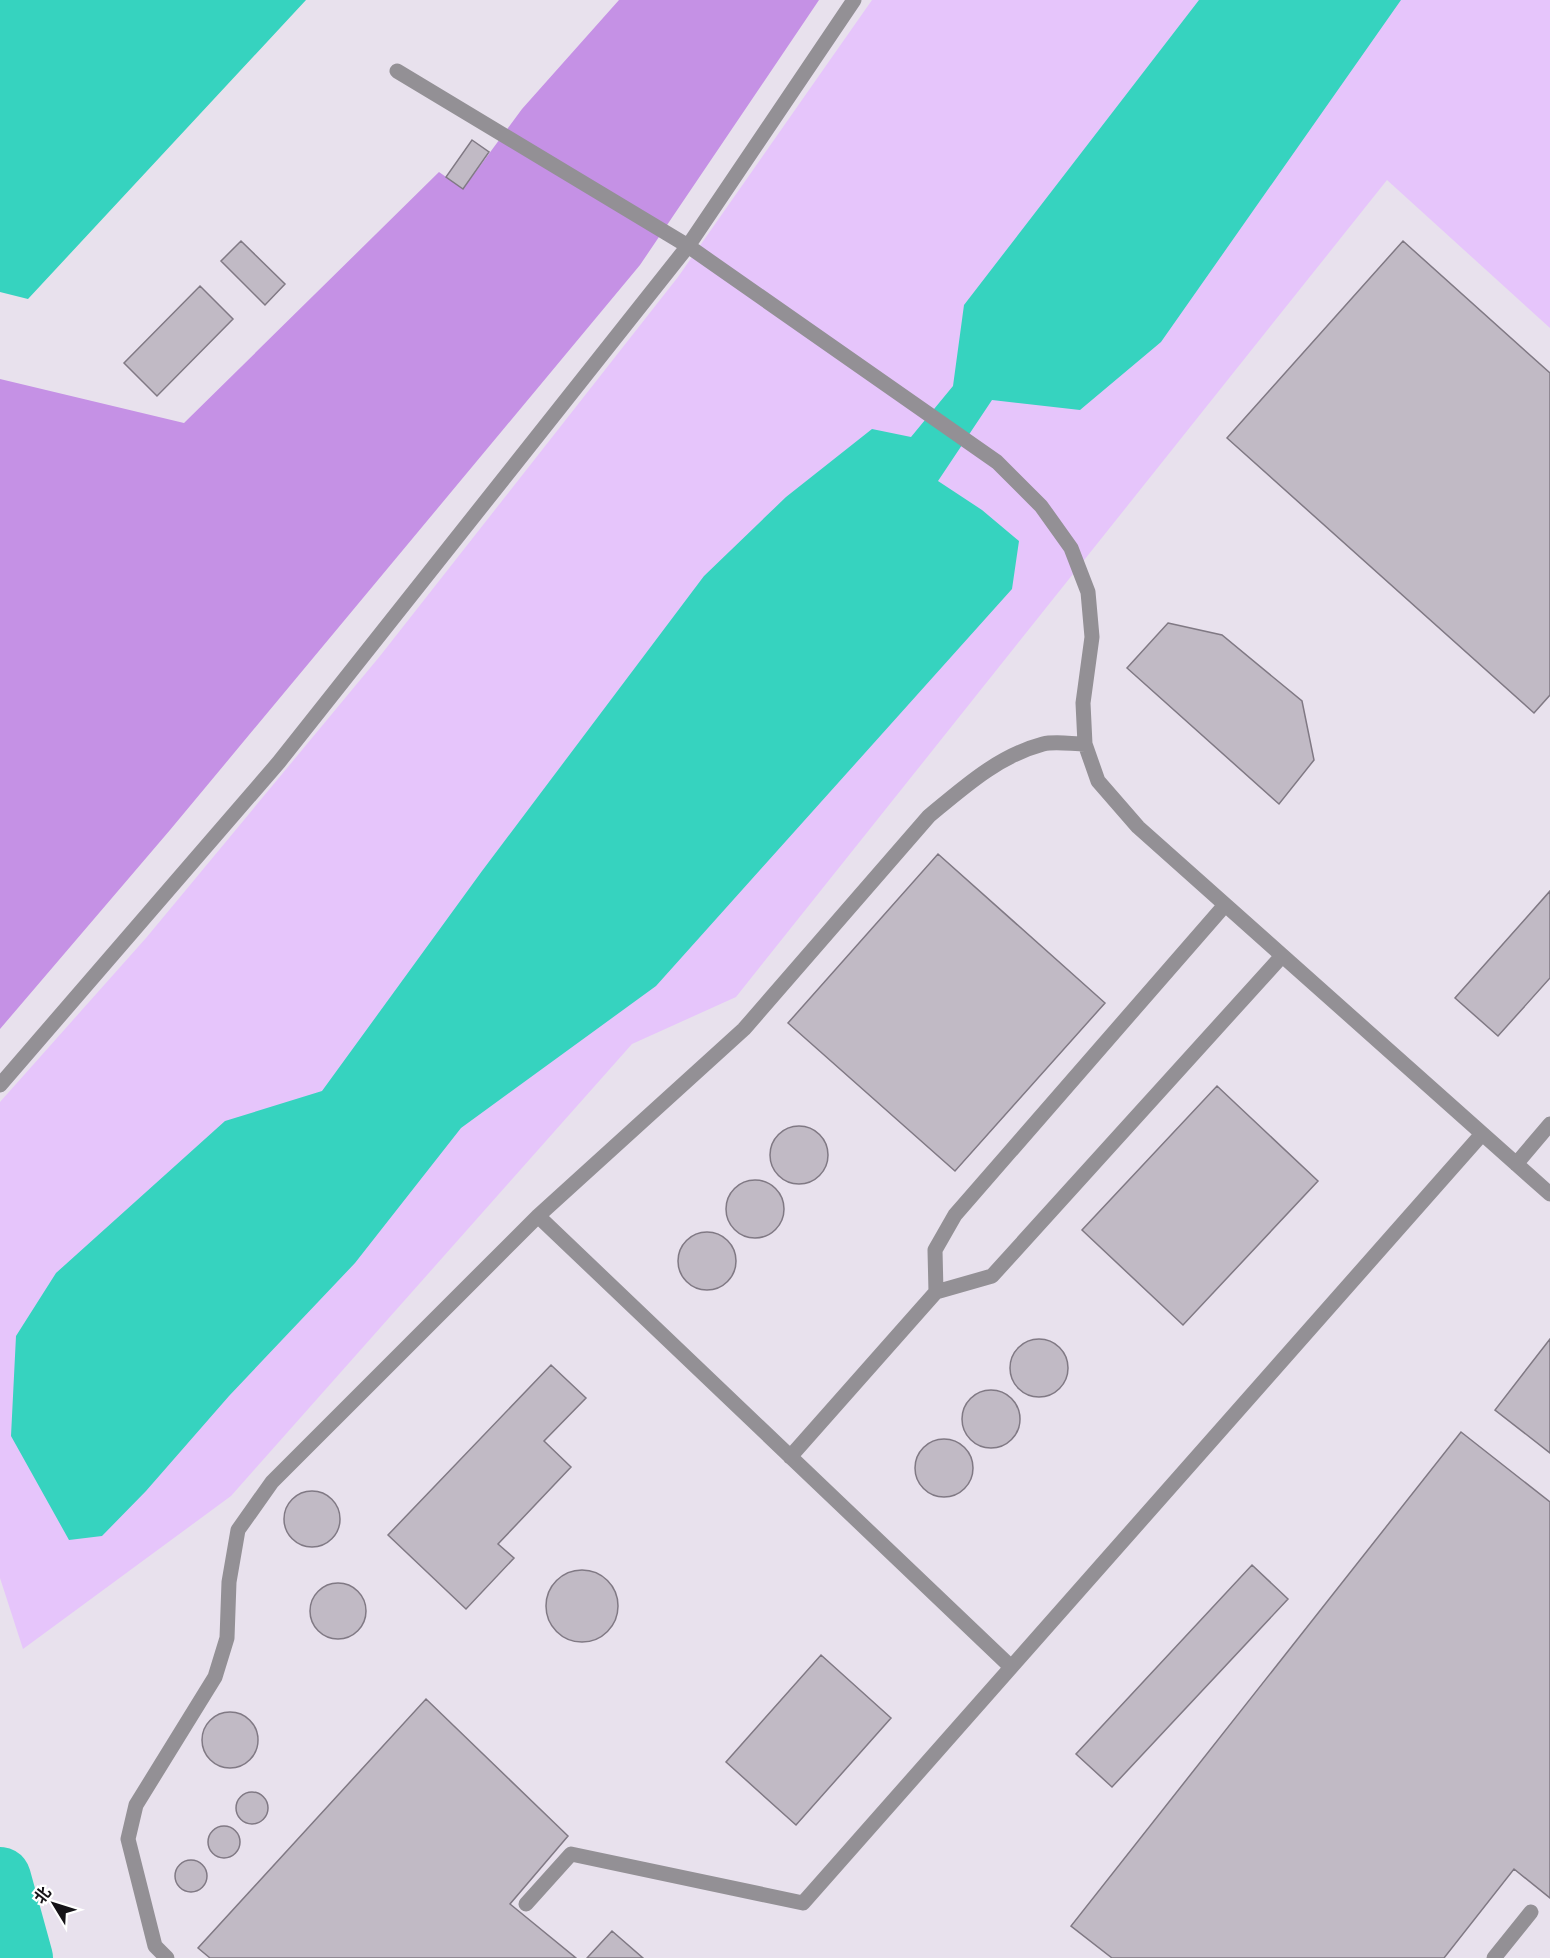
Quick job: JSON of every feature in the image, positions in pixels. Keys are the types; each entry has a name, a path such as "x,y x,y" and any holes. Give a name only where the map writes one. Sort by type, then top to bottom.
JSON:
{"lane":[{"path":"0,1085 279,762 688,246 854,0"},
{"path":"397,71 688,246 997,462 1041,506 1071,548 1088,592 1092,637 1083,703 1085,744 1098,781 1138,827 1550,1194"},
{"path":"167,1958 155,1946 128,1839 136,1805 215,1677 227,1638 229,1582 238,1530 272,1482 538,1216 744,1029 929,816 964,786 1003,759 1045,744 1085,744"},
{"path":"936,1292 935,1250 955,1215 1225,905"},
{"path":"790,1457 936,1292 992,1276 1282,956"},
{"path":"1516,1164 1550,1124"},
{"path":"526,1904 572,1854 803,1904 1482,1134"},
{"path":"538,1216 1011,1667"},
{"path":"1494,1958 1531,1912"}],"shaded area":[{"path":"0,0 306,0 28,299 0,292"},
{"path":"619,0 819,0 640,265 170,830 0,1029 0,379 184,423 439,172 463,189 522,109"},
{"path":"872,0 1550,0 1550,328 1387,180 736,997 632,1044 231,1496 23,1649 0,1578 0,1102 146,938 380,656 678,277"},
{"path":"1199,0 1401,0 1161,342 1080,410 992,400 938,481 982,510 1019,541 1012,589 656,986 461,1128 355,1263 229,1396 146,1491 102,1536 69,1540 11,1436 16,1336 56,1273 225,1121 322,1091 482,871 704,576 786,497 872,429 911,437 953,386 964,305"}],"building":[{"path":"472,140 489,152 463,189 446,177"},
{"path":"241,241 285,284 265,305 221,261"},
{"path":"1403,241 1550,373 1550,695 1534,713 1227,438"},
{"path":"200,286 233,319 157,396 124,363"},
{"path":"1168,623 1222,635 1302,701 1314,760 1279,804 1127,668"},
{"path":"938,854 1105,1003 955,1171 788,1023"},
{"path":"1550,891 1550,978 1498,1036 1455,998"},
{"path":"1217,1086 1318,1181 1183,1325 1082,1230"},
{"path":"793,1126 805,1126 820,1134 828,1149 828,1161 820,1176 805,1184 793,1184 778,1176 770,1161 770,1149 778,1134"},
{"path":"749,1180 761,1180 776,1188 784,1203 784,1215 776,1230 761,1238 749,1238 734,1230 726,1215 726,1203 734,1188"},
{"path":"701,1232 713,1232 728,1240 736,1255 736,1267 728,1282 713,1290 701,1290 686,1282 678,1267 678,1255 686,1240"},
{"path":"1033,1339 1045,1339 1060,1347 1068,1362 1068,1374 1060,1389 1045,1397 1033,1397 1018,1389 1010,1374 1010,1362 1018,1347"},
{"path":"1550,1339 1550,1453 1495,1410"},
{"path":"551,1365 586,1398 544,1441 571,1467 498,1544 514,1558 466,1609 388,1535"},
{"path":"985,1390 997,1390 1012,1398 1020,1413 1020,1425 1012,1440 997,1448 985,1448 970,1440 962,1425 962,1413 970,1398"},
{"path":"1461,1432 1550,1502 1550,1898 1514,1869 1444,1958 1112,1958 1071,1926"},
{"path":"938,1439 950,1439 965,1447 973,1462 973,1474 965,1489 950,1497 938,1497 923,1489 915,1474 915,1462 923,1447"},
{"path":"306,1491 318,1491 332,1499 340,1513 338,1530 332,1539 318,1547 306,1547 289,1535 284,1525 284,1513 296,1496"},
{"path":"1252,1565 1288,1599 1112,1787 1076,1754"},
{"path":"582,1570 602,1576 612,1586 618,1606 612,1626 602,1636 582,1642 562,1636 552,1626 546,1606 552,1586 562,1576"},
{"path":"332,1583 344,1583 358,1591 366,1605 364,1622 358,1631 344,1639 332,1639 315,1627 310,1617 310,1605 322,1588"},
{"path":"821,1655 891,1718 796,1825 726,1762"},
{"path":"426,1699 568,1836 510,1904 576,1958 210,1958 198,1948"},
{"path":"224,1712 236,1712 246,1716 254,1724 258,1740 254,1756 246,1764 236,1768 224,1768 214,1764 206,1756 202,1746 202,1734 206,1724 214,1716"},
{"path":"252,1792 263,1797 268,1808 263,1819 252,1824 241,1819 236,1808 241,1797"},
{"path":"224,1826 235,1831 240,1842 235,1853 224,1858 213,1853 208,1842 213,1831"},
{"path":"191,1860 202,1865 207,1876 202,1887 191,1892 180,1887 175,1876 180,1865"},
{"path":"612,1931 643,1958 587,1958"}],"waterway":[{"path":"0,1878 22,1958"}]}
